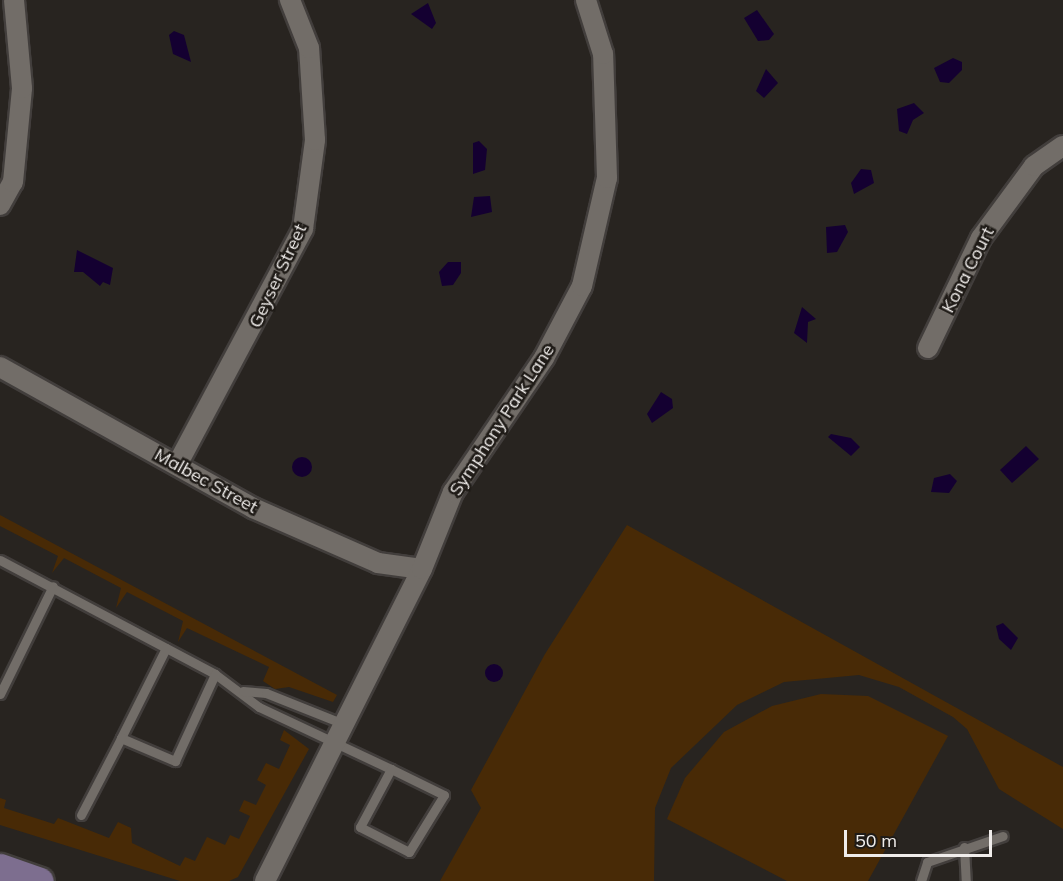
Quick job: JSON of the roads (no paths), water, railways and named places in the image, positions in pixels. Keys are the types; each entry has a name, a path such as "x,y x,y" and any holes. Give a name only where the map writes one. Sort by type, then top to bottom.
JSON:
{"street":[{"path":"0,206 13,182 22,88 14,0"},
{"name":"Geyser Street","path":"177,465 303,229 315,140 309,48 290,0"},
{"name":"Symphony Park Lane","path":"265,881 422,569 453,492 544,358 582,286 607,178 603,54 586,0"},
{"name":"Kona Court","path":"928,348 981,238 1034,166 1063,146"},
{"name":"Malbec Street","path":"0,367 253,508 378,563 422,569"},
{"path":"0,867 40,881"}],"lane":[{"path":"0,562 53,586 215,674 272,712 334,743 391,769 444,795 409,852 360,827 391,769"},
{"path":"0,694 53,586"},
{"path":"81,815 166,648"},
{"path":"121,738 175,760 215,674"},
{"path":"243,691 279,697 344,724"},
{"path":"272,712 279,697"},
{"path":"921,881 927,862 964,847 1003,836"},
{"path":"964,847 966,881"}]}
